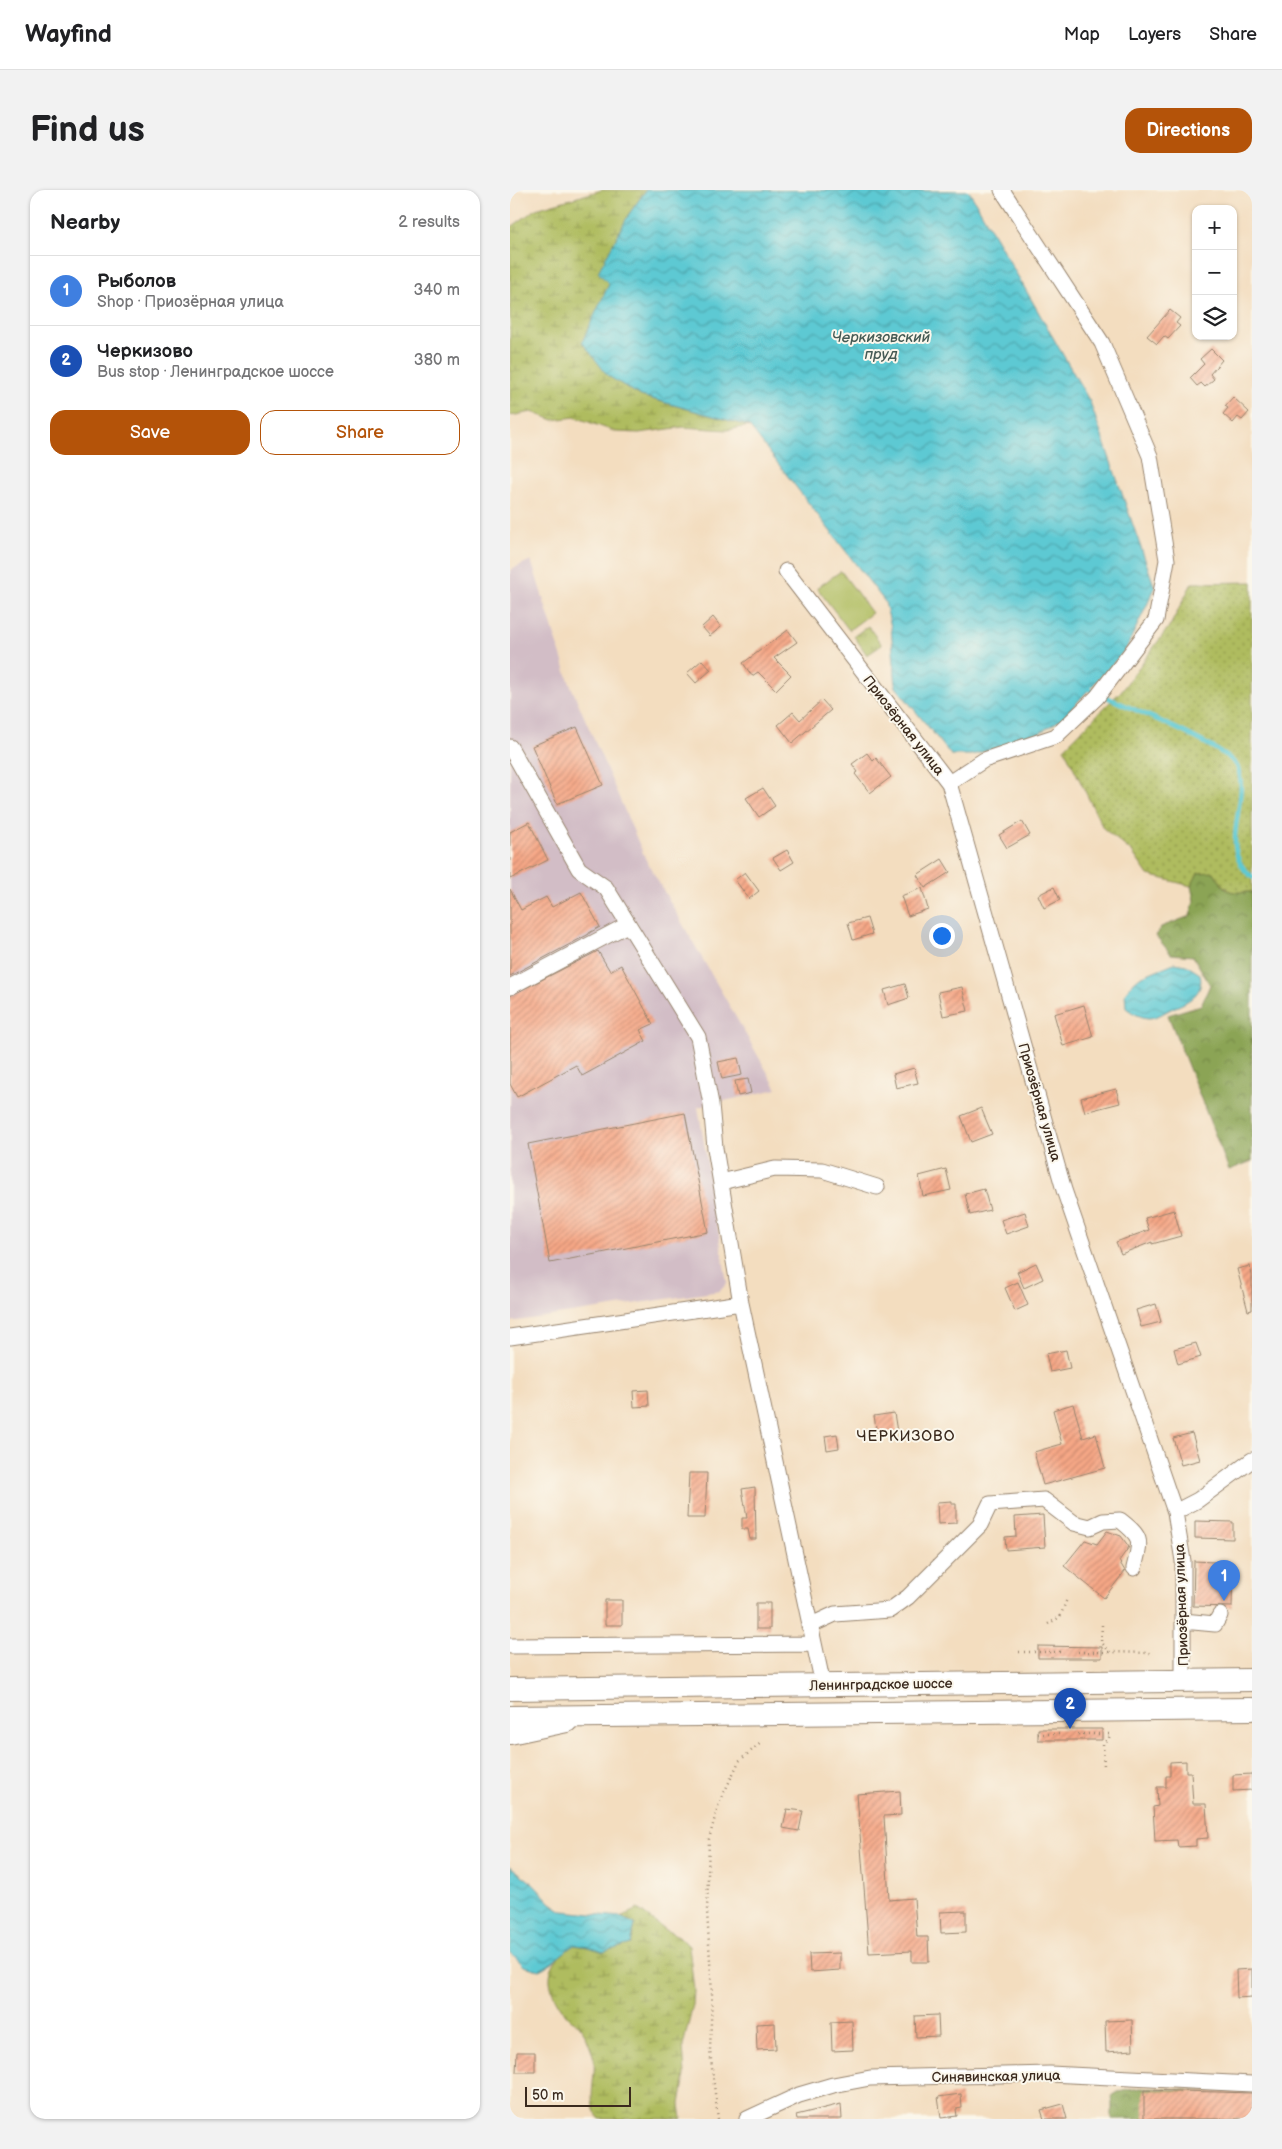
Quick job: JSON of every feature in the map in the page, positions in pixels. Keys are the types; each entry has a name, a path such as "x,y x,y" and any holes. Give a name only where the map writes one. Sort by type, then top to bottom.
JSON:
{"highway":[{"name":"Ленинградское шоссе","path":"510,1689 1183,1679 1252,1680"},
{"name":"Ленинградское шоссе","path":"510,1717 1252,1709"}],"main road":[{"path":"510,1734 599,1716"}],"street":[{"path":"949,783 984,760 1056,736 1097,697 1156,620 1167,560 1150,456 1102,343 1002,190"},
{"name":"Приозёрная улица","path":"786,571 949,783 1064,1190 1175,1512 1182,1561 1183,1679"},
{"path":"510,747 579,869 606,888 698,1038 711,1104 721,1182 742,1303 823,1685"},
{"path":"510,987 628,925"},
{"path":"721,1182 775,1169 822,1170 877,1187"},
{"path":"510,1337 742,1303"},
{"path":"1175,1512 1198,1500 1252,1460"},
{"path":"809,1626 835,1614 890,1610 908,1597 980,1525 990,1504 1044,1500 1074,1523 1090,1527 1103,1521 1120,1520 1136,1532 1140,1547 1134,1568"},
{"path":"1183,1621 1215,1624 1220,1615"},
{"path":"510,1646 813,1644"},
{"name":"Синявинская улица","path":"747,2119 777,2112 808,2092 870,2078 1050,2074 1252,2084"}],"path":[{"path":"1048,1624 1060,1617 1067,1599"},
{"path":"1102,1625 1101,1642 1110,1652"},
{"path":"1019,1652 1061,1652"},
{"path":"1078,1652 1150,1653"},
{"path":"1038,1734 1060,1734"},
{"path":"1078,1734 1110,1734 1104,1743 1104,1767"},
{"path":"718,2119 710,2051 712,1994 707,1911 710,1838 718,1806 739,1761 762,1742"}],"shaded area":[{"path":"531,560 570,684 646,860 777,1089 698,1107 727,1283 720,1291 510,1322 510,570"}],"green space":[{"path":"602,190 646,190 629,214 609,284 608,376 641,396 749,426 727,430 683,427 639,433 616,432 575,417 553,420 532,412 510,416 510,228 536,209"},
{"path":"841,571 872,613 849,630 817,588"},
{"path":"1252,582 1252,892 1233,893 1199,873 1191,886 1148,875 1132,852 1103,828 1064,748 1122,690 1171,624 1192,583"},
{"path":"868,626 882,645 867,655 854,636"},
{"path":"1214,872 1222,885 1229,891 1252,892 1252,1161 1229,1170 1168,1015 1201,1005 1210,985 1193,956 1171,954 1156,936 1161,927 1190,916 1194,901 1191,886 1198,873"},
{"path":"638,1909 665,1930 679,1936 689,1946 694,1990 693,2005 683,2046 685,2075 680,2104 682,2119 600,2119 595,2112 592,2096 594,2060 592,2052 583,2030 562,2010 556,2001 551,1986 551,1969 560,1956 574,1945 603,1951 631,1944 635,1924 620,1917"},
{"path":"1140,2088 1234,2092 1245,2100 1252,2119 1112,2119 1112,2096 1118,2092"}],"water":[{"name":"Черкизовский пруд","path":"646,190 969,191 1090,402 1155,588 1126,649 1063,718 1033,737 972,755 951,755 896,687 891,627 885,602 749,426 641,396 608,376 582,342 609,284 598,272 629,214"},
{"path":"1174,963 1186,965 1200,974 1200,987 1193,997 1183,1004 1151,1018 1139,1016 1126,1008 1125,993 1134,982 1140,977"},
{"path":"510,1866 531,1882 551,1903 563,1911 620,1917 635,1924 631,1944 603,1952 589,1947 574,1945 549,1965 539,1970 524,1966 510,1952"}],"building":[{"path":"1170,310 1180,318 1176,323 1180,326 1168,339 1164,336 1157,344 1147,336"},
{"path":"1211,349 1222,360 1210,374 1214,379 1205,387 1201,383 1197,386 1190,378 1204,364 1200,359"},
{"path":"1233,397 1249,412 1242,420 1238,417 1233,423 1223,414 1228,408 1225,406"},
{"path":"713,617 721,627 710,636 702,627"},
{"path":"788,630 797,642 774,658 791,675 776,690 758,672 752,676 743,663"},
{"path":"702,660 711,670 696,683 687,673"},
{"path":"822,700 831,710 792,743 778,725 793,712 800,720"},
{"path":"577,727 603,785 557,804 532,746"},
{"path":"867,753 873,761 876,758 891,777 870,793 855,774 858,772 852,764"},
{"path":"763,788 775,806 759,817 746,798"},
{"path":"1022,821 1030,835 1007,848 999,835"},
{"path":"529,822 548,860 510,879 510,832"},
{"path":"787,850 794,862 781,870 773,858"},
{"path":"942,859 950,872 925,888 917,875"},
{"path":"745,872 759,891 749,899 735,880"},
{"path":"1054,887 1060,900 1044,908 1038,895"},
{"path":"922,888 928,909 908,916 901,896"},
{"path":"510,889 521,910 546,897 552,907 581,892 600,927 510,976"},
{"path":"867,918 872,934 853,940 848,923"},
{"path":"598,951 610,971 621,965 653,1024 640,1030 646,1041 582,1076 576,1065 517,1097 510,1084 510,996"},
{"path":"905,984 909,998 888,1005 884,990"},
{"path":"962,987 968,1011 943,1016 938,992"},
{"path":"1084,1005 1093,1037 1063,1046 1054,1014"},
{"path":"738,1058 742,1075 722,1079 718,1062"},
{"path":"914,1068 918,1083 896,1088 893,1074"},
{"path":"748,1079 751,1093 738,1096 735,1081"},
{"path":"1116,1089 1120,1103 1085,1112 1081,1098"},
{"path":"981,1108 992,1134 971,1142 961,1116"},
{"path":"685,1113 708,1232 550,1263 528,1144"},
{"path":"946,1169 951,1190 923,1196 919,1176"},
{"path":"984,1189 990,1210 970,1215 965,1194"},
{"path":"1174,1210 1181,1236 1152,1244 1152,1242 1121,1254 1116,1242 1149,1230 1145,1218"},
{"path":"1025,1212 1029,1226 1006,1234 1001,1220"},
{"path":"1036,1263 1043,1279 1024,1288 1017,1272"},
{"path":"1250,1266 1252,1275 1252,1310 1248,1311 1237,1269"},
{"path":"1018,1282 1028,1305 1015,1311 1005,1288"},
{"path":"1156,1304 1161,1322 1141,1327 1136,1310"},
{"path":"1196,1343 1201,1357 1178,1364 1174,1349"},
{"path":"1066,1350 1070,1368 1050,1372 1046,1354"},
{"path":"648,1390 649,1406 634,1407 633,1391"},
{"path":"1073,1404 1083,1438 1096,1434 1105,1468 1043,1485 1034,1452 1062,1444 1053,1410"},
{"path":"894,1413 897,1432 886,1434 885,1431 877,1433 874,1416"},
{"path":"1192,1433 1200,1460 1181,1465 1173,1438"},
{"path":"837,1434 839,1448 827,1450 825,1436"},
{"path":"689,1473 707,1473 705,1518 687,1518"},
{"path":"755,1487 756,1539 750,1539 748,1529 742,1529 742,1518 747,1518 742,1489"},
{"path":"952,1501 952,1504 956,1504 956,1523 938,1524 937,1502"},
{"path":"1043,1515 1045,1547 1006,1550 1005,1537 1016,1536 1015,1517"},
{"path":"1195,1521 1233,1522 1233,1539 1195,1538"},
{"path":"1107,1531 1121,1536 1129,1547 1119,1561 1125,1571 1104,1598 1064,1566 1085,1540 1097,1544"},
{"path":"1194,1561 1233,1563 1232,1607 1193,1606"},
{"path":"605,1600 622,1600 622,1625 605,1625"},
{"path":"756,1603 770,1603 770,1629 756,1629"},
{"path":"1038,1646 1102,1647 1102,1658 1038,1658"},
{"path":"1038,1729 1102,1729 1102,1740 1038,1740"},
{"path":"1186,1761 1186,1772 1191,1772 1193,1804 1206,1804 1208,1838 1196,1839 1196,1846 1178,1847 1177,1840 1155,1841 1153,1807 1158,1806 1157,1787 1166,1787 1166,1776 1170,1776 1170,1762"},
{"path":"1252,1774 1252,1790 1233,1791 1233,1775"},
{"path":"900,1791 901,1815 884,1816 889,1900 914,1898 917,1937 928,1937 929,1962 912,1962 912,1951 869,1953 857,1794"},
{"path":"787,1809 803,1811 799,1831 783,1828"},
{"path":"966,1911 966,1932 941,1933 940,1912"},
{"path":"840,1953 840,1970 810,1972 809,1954"},
{"path":"1252,1969 1252,1997 1237,1998 1236,1970"},
{"path":"938,2015 939,2036 916,2037 915,2016"},
{"path":"1132,2020 1133,2050 1106,2052 1105,2021"},
{"path":"852,2021 853,2050 832,2051 831,2022"},
{"path":"775,2023 776,2049 757,2050 756,2024"},
{"path":"517,2052 535,2052 535,2072 516,2072"},
{"path":"1144,2090 1252,2093 1252,2119 1144,2119"},
{"path":"961,2094 962,2108 956,2109 957,2116 941,2118 938,2097"},
{"path":"841,2104 842,2119 797,2119 796,2115"},
{"path":"1063,2104 1067,2119 1044,2119 1041,2110"}],"waterway":[{"path":"1089,689 1192,736 1229,757 1237,766 1240,794 1235,838 1236,852 1241,865 1252,877"}],"place":[{"name":"Рыболов","path":"1224,1601"},
{"name":"Черкизово","path":"1070,1729"}],"district":[{"name":"ЧЕРКИЗОВО","path":"906,1436"}]}
